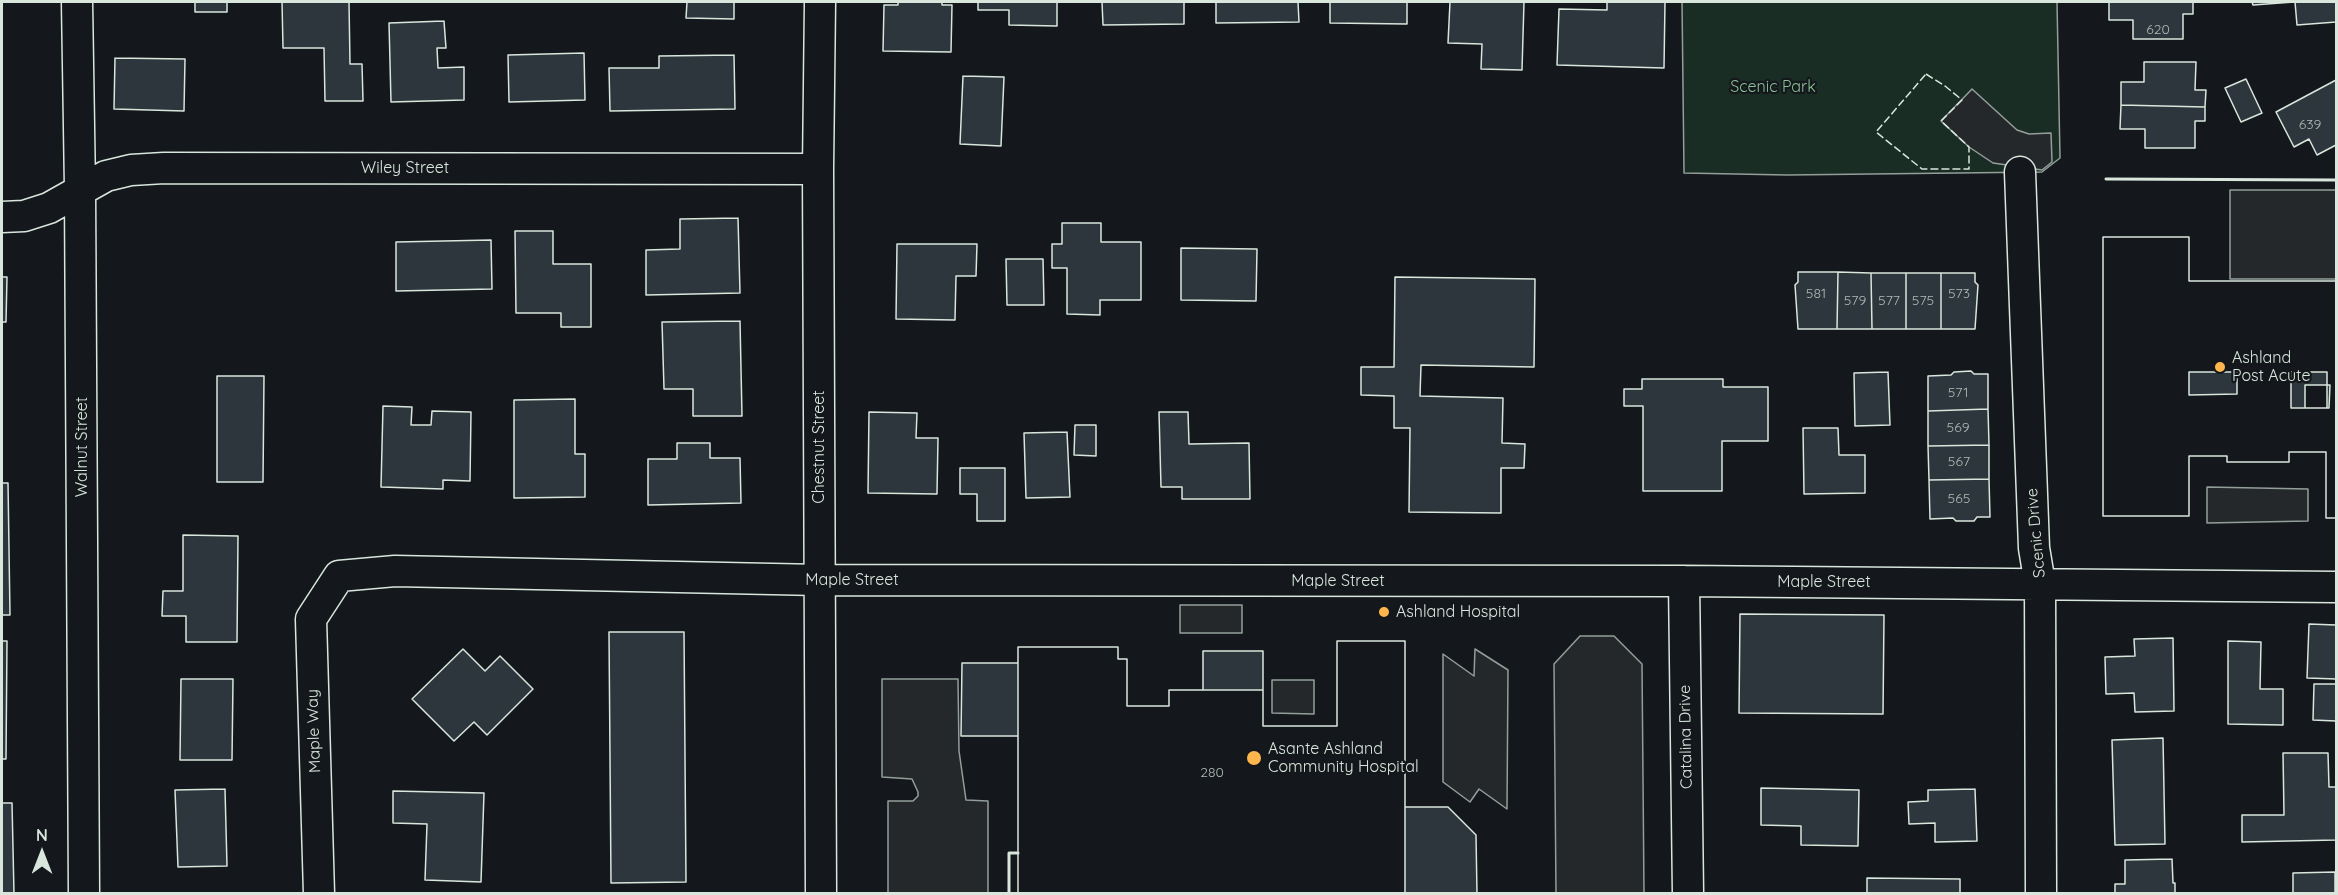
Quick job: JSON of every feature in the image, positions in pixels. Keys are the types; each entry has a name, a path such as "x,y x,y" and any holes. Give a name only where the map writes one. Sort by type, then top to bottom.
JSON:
{"street":[{"name":"Walnut Street","path":"77,2 84,894"},
{"name":"Chestnut Street","path":"820,2 818,169 821,894"},
{"name":"Wiley Street","path":"2,218 24,216 49,208 106,176 131,170 164,168 818,169"},
{"name":"Scenic Drive","path":"2020,172 2034,548 2040,584 2041,894"},
{"name":"Maple Street","path":"339,576 395,571 819,580 1684,581 2337,587"},
{"name":"Maple Way","path":"319,894 311,619 339,576"},
{"name":"Catalina Drive","path":"1684,581 1688,894"}],"green space":[{"name":"Scenic Park","path":"1682,2 2057,2 2060,158 2042,172 1787,175 1684,173"}],"shaded area":[{"path":"1972,89 2017,130 2029,134 2051,133 2052,162 2042,170 1993,163 1969,147 1941,121"},
{"path":"2230,190 2336,190 2336,279 2230,279"},
{"path":"2207,487 2308,489 2308,521 2207,523"},
{"path":"1180,605 1242,605 1242,633 1180,633"},
{"path":"1580,636 1614,636 1642,664 1644,893 1556,893 1554,664"},
{"path":"1475,649 1508,670 1507,809 1479,789 1470,802 1443,782 1443,654 1474,676"},
{"path":"882,679 958,679 959,751 966,800 988,801 988,893 888,893 888,801 913,801 918,796 918,792 912,779 882,777"},
{"path":"1272,680 1314,680 1314,714 1272,713"}],"building":[{"path":"195,2 227,2 227,12 195,12"},
{"path":"282,2 349,2 350,64 362,64 363,101 325,101 324,48 283,48"},
{"path":"687,2 734,2 734,19 686,18"},
{"path":"898,2 942,2 942,5 952,5 951,52 883,51 884,5 898,5"},
{"path":"978,2 1057,2 1057,26 1009,25 1009,10 978,10"},
{"path":"1102,2 1184,2 1184,24 1103,25"},
{"path":"1216,2 1298,2 1299,22 1216,23"},
{"path":"1330,2 1407,2 1407,24 1330,23"},
{"path":"1450,2 1524,2 1522,70 1481,69 1482,44 1448,43"},
{"path":"1607,2 1665,2 1664,68 1557,65 1559,9 1607,10"},
{"path":"2109,2 2193,2 2193,14 2183,14 2183,39 2133,39 2133,20 2109,20"},
{"path":"2252,2 2294,2 2253,5"},
{"path":"2295,2 2336,2 2336,22 2297,25"},
{"path":"444,21 446,48 437,48 438,68 464,67 464,100 391,102 389,23"},
{"path":"584,53 585,100 509,102 508,55"},
{"path":"734,55 735,109 610,111 609,68 659,68 659,56"},
{"path":"115,58 185,59 184,111 114,109"},
{"path":"2144,62 2196,62 2195,90 2206,90 2205,107 2121,105 2121,82 2144,82"},
{"path":"963,76 1004,77 1001,146 960,144"},
{"path":"2246,79 2262,113 2241,122 2225,88"},
{"path":"2336,80 2336,145 2317,155 2309,139 2294,147 2276,112"},
{"path":"2121,105 2205,107 2205,121 2195,121 2195,148 2145,148 2145,129 2120,129"},
{"path":"738,218 740,293 646,295 646,250 680,249 680,219"},
{"path":"1062,223 1101,223 1101,242 1141,242 1141,300 1100,300 1100,315 1067,314 1067,268 1052,268 1052,244 1062,244"},
{"path":"515,231 553,231 553,264 591,264 591,327 561,327 561,313 516,313"},
{"name":"Ashland Post Acute","path":"2103,237 2189,237 2189,281 2336,281 2336,518 2326,518 2326,452 2289,452 2289,462 2227,462 2227,456 2189,456 2189,516 2103,516","holes":["2189,372 2237,372 2237,394 2189,395","2291,372 2327,372 2327,408 2291,408"]},
{"name":"Ashland Post Acute","path":"2103,237 2189,237 2189,281 2336,281 2336,518 2326,518 2326,452 2289,452 2289,462 2227,462 2227,456 2189,456 2189,516 2103,516"},
{"path":"491,240 492,289 396,291 396,242"},
{"path":"897,244 977,244 976,276 956,276 955,320 896,319"},
{"path":"1181,248 1257,249 1256,301 1181,300"},
{"path":"1006,259 1043,259 1044,305 1007,305"},
{"path":"1798,272 1838,272 1837,329 1798,329 1795,285 1798,282"},
{"path":"1838,272 1871,273 1872,329 1837,329"},
{"path":"1871,273 1906,273 1906,329 1872,329"},
{"path":"1906,273 1941,273 1941,329 1906,329"},
{"path":"1941,273 1975,273 1975,282 1978,285 1975,329 1941,329"},
{"path":"2,277 7,277 6,322 2,322"},
{"path":"1395,277 1535,279 1534,367 1421,365 1420,396 1503,398 1502,443 1525,444 1524,468 1501,468 1501,513 1409,512 1410,428 1394,428 1394,396 1361,395 1361,367 1394,367"},
{"path":"740,321 742,416 693,416 693,389 664,389 662,322"},
{"path":"1971,371 1974,374 1988,374 1988,409 1928,411 1928,376"},
{"path":"1888,372 1890,425 1855,426 1854,373"},
{"path":"217,376 264,376 263,482 217,482"},
{"path":"1642,379 1723,379 1723,387 1768,387 1768,441 1722,441 1722,491 1643,491 1643,406 1624,406 1624,389 1642,389"},
{"path":"2305,385 2330,385 2329,408 2305,408"},
{"path":"575,399 575,454 585,454 585,497 514,498 514,400"},
{"path":"383,406 412,407 411,425 431,425 432,411 471,412 470,481 443,480 443,489 381,487"},
{"path":"1988,409 1989,445 1928,446 1928,411"},
{"path":"869,412 917,413 916,438 938,438 937,494 868,493"},
{"path":"1159,412 1188,412 1189,444 1249,443 1250,499 1182,499 1182,487 1161,487"},
{"path":"1075,425 1096,425 1096,456 1074,455"},
{"path":"1803,428 1838,428 1839,455 1865,455 1865,493 1804,494"},
{"path":"1067,432 1070,497 1026,498 1024,433"},
{"path":"677,443 710,443 710,458 740,458 741,503 648,505 648,459 677,459"},
{"path":"1989,445 1989,479 1929,480 1928,446"},
{"path":"960,468 1005,468 1005,521 977,521 977,494 960,494"},
{"path":"1989,479 1990,517 1977,517 1974,521 1956,521 1953,518 1930,519 1929,480"},
{"path":"2,483 8,483 10,615 2,615"},
{"path":"183,535 238,536 237,642 186,642 186,616 162,616 163,591 183,591"},
{"path":"1740,614 1884,615 1883,714 1739,713"},
{"path":"2309,624 2336,625 2336,679 2307,678"},
{"path":"609,632 684,632 686,882 611,883"},
{"path":"2173,638 2174,711 2135,712 2134,693 2106,694 2105,657 2135,656 2134,639"},
{"path":"2,641 7,641 6,759 2,759"},
{"path":"1337,641 1405,641 1405,894 1018,894 1018,647 1118,647 1118,659 1127,659 1127,706 1169,706 1169,690 1263,690 1263,726 1337,726"},
{"path":"1337,641 1405,641 1405,894 1018,894 1018,647 1118,647 1118,659 1127,659 1127,706 1169,706 1169,690 1263,690 1263,726 1337,726"},
{"path":"2228,641 2261,642 2260,689 2283,689 2283,725 2228,724"},
{"path":"463,649 485,671 500,656 533,689 487,735 474,722 454,741 412,699"},
{"path":"1203,651 1263,651 1263,690 1203,690"},
{"path":"962,663 1018,663 1018,736 961,736"},
{"path":"181,679 233,679 232,760 180,760"},
{"path":"2314,684 2336,684 2336,721 2313,720"},
{"path":"2163,738 2165,844 2115,845 2112,740"},
{"path":"2283,753 2328,753 2329,787 2336,787 2336,840 2242,842 2242,815 2284,815"},
{"path":"1761,788 1859,790 1858,846 1801,845 1801,826 1761,825"},
{"path":"225,789 227,866 178,867 175,790"},
{"path":"1975,789 1977,841 1935,842 1935,823 1909,824 1908,802 1928,801 1928,790"},
{"path":"393,791 484,793 481,882 425,880 427,824 393,823"},
{"path":"2,803 12,803 14,894 2,894"},
{"path":"1405,807 1448,807 1476,835 1477,894 1405,894"},
{"path":"2172,859 2175,894 2115,894 2115,884 2125,884 2125,860"},
{"path":"2335,872 2335,894 2293,894 2293,873"},
{"path":"1867,878 1960,879 1960,894 1867,894"}],"fence":[{"path":"1926,74 1962,100 1941,121 1969,147 1969,169 1922,169 1876,132 1926,74"}],"wall":[{"path":"2106,179 2336,180"},
{"path":"1009,894 1009,853 1018,853"}],"place":[{"name":"Ashland Post Acute","path":"2220,367"},
{"name":"Ashland Hospital","path":"1384,612"},
{"name":"Asante Ashland Community Hospital","path":"1254,758"}]}
